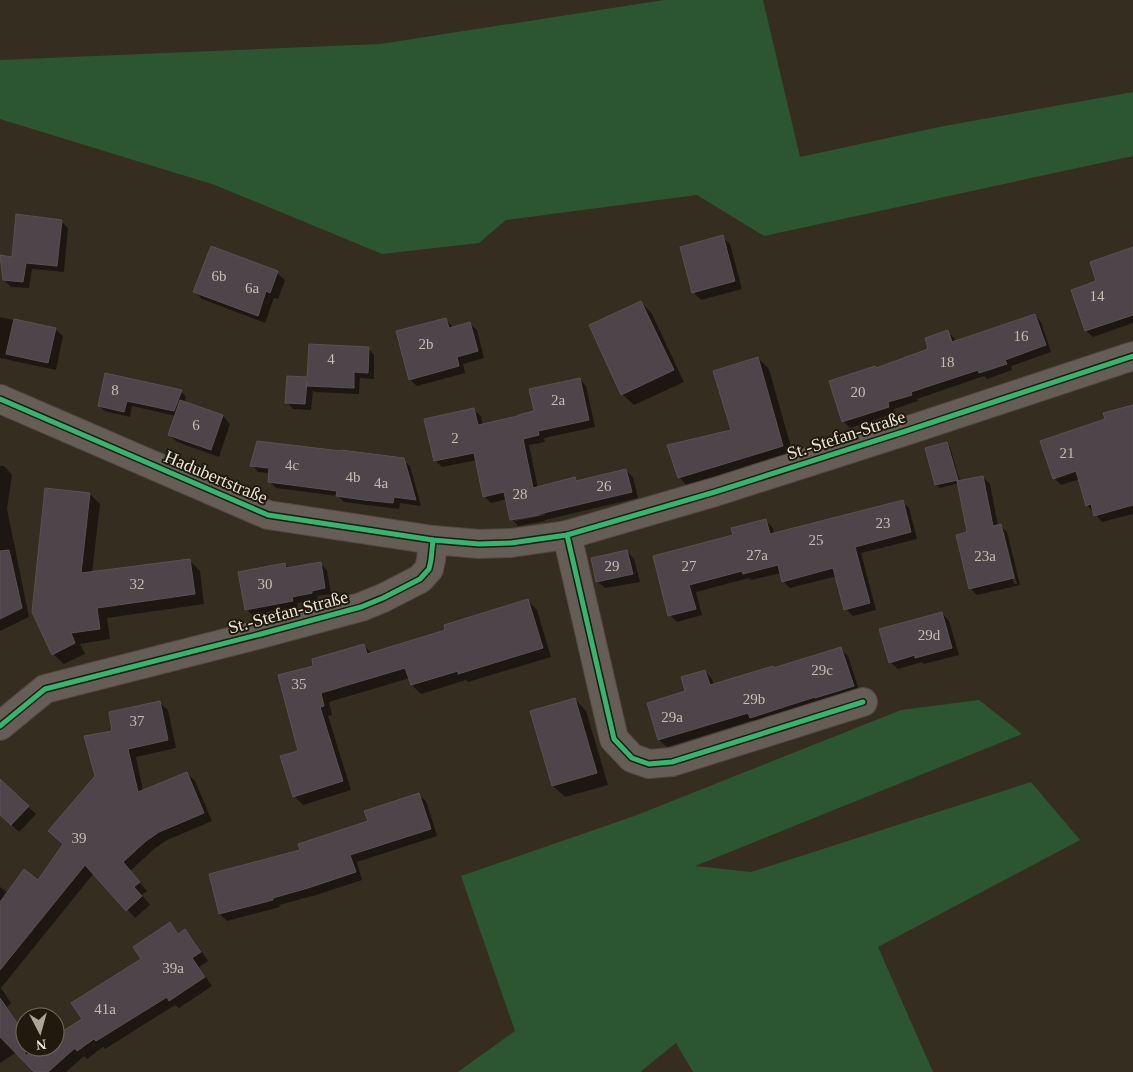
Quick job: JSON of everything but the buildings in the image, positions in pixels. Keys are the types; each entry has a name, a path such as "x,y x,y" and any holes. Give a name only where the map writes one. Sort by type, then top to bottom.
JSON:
{"street":[{"name":"St.-Stefan-Straße","path":"0,726 44,689 261,634 361,607 383,598 420,579 429,569 434,540 487,544 511,543 566,535 715,492 1133,356"},
{"name":"Hadubertstraße","path":"0,399 268,515 434,540"},
{"path":"566,535 614,739 632,758 649,764 672,762 862,702"}],"green space":[{"path":"664,0 763,0 800,157 939,127 1133,92 1133,156 764,236 697,195 506,220 479,243 382,254 215,185 0,119 0,60 380,44"},
{"path":"979,700 1022,734 695,866 751,872 1031,782 1080,840 878,947 933,1072 693,1072 676,1043 640,1072 458,1072 515,1031 461,876 637,815 901,710"}],"cycle path":[{"path":"0,399 268,515 433,540 479,544 511,543 567,535 715,492 1133,356"},
{"path":"567,535 614,739 632,758 649,764 672,762 863,702"},
{"path":"0,726 45,689 261,634 361,607 383,598 420,579 429,569 433,540"}]}
